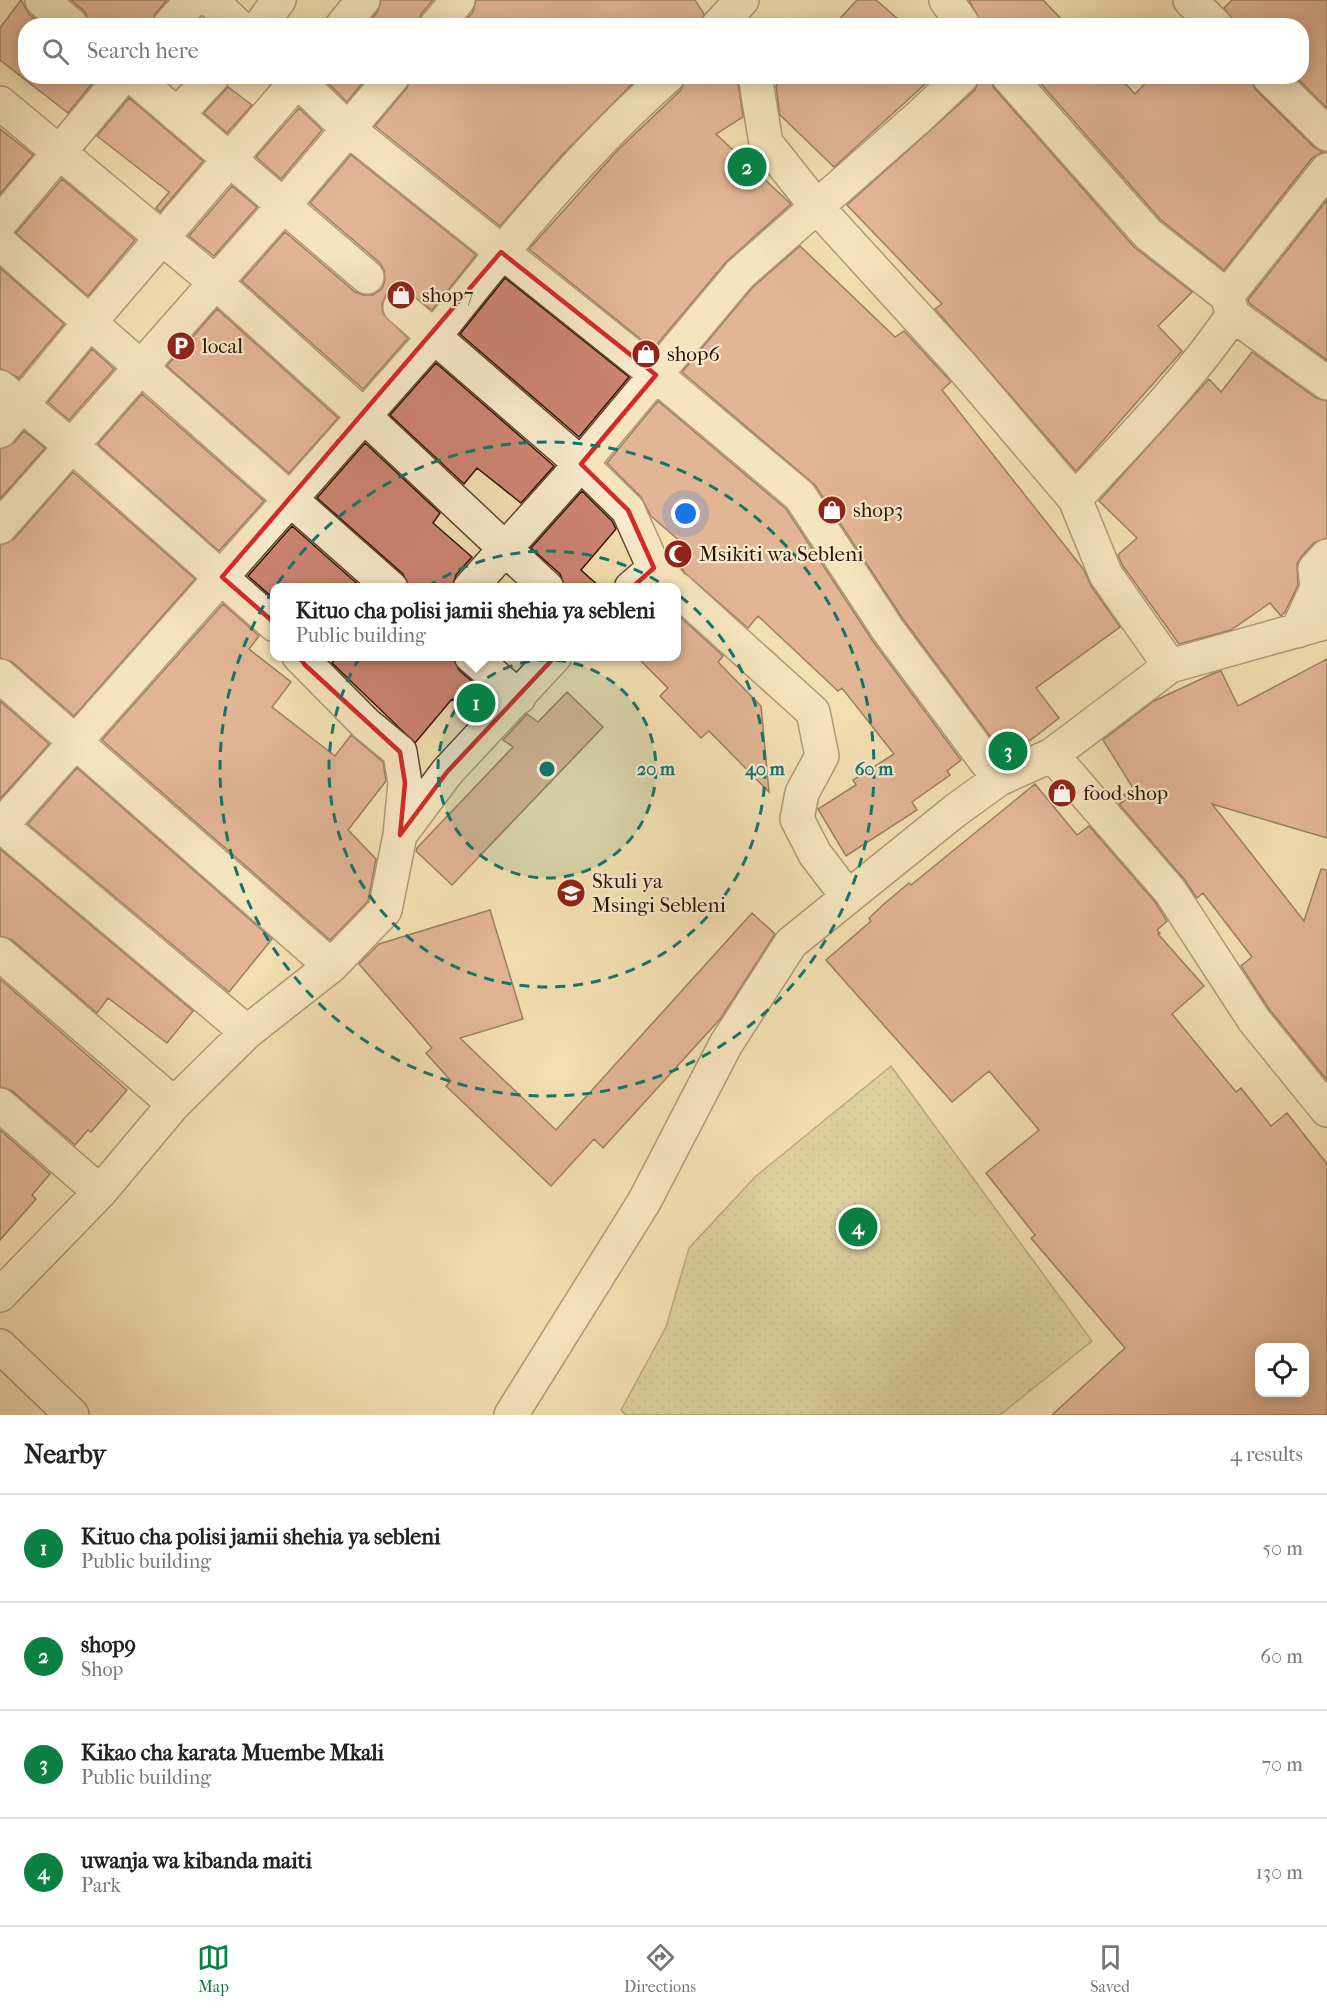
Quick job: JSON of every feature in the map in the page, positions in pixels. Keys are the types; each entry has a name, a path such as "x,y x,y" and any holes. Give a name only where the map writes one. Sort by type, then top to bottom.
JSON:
{"street":[{"path":"42,0 63,18"},
{"path":"176,18 192,0"},
{"path":"211,0 230,18"},
{"path":"266,18 279,0"},
{"path":"348,18 363,0"},
{"path":"443,18 458,0"},
{"path":"946,0 958,18"},
{"path":"1190,0 1208,18"},
{"path":"0,223 116,84"},
{"path":"141,84 367,277"},
{"path":"177,115 206,84"},
{"path":"0,431 11,397 90,322 292,84"},
{"path":"303,84 348,129 656,375 800,496 888,630 999,779"},
{"path":"0,526 283,206 386,84"},
{"path":"247,1032 0,826 76,743 434,336 501,252 630,110 660,84"},
{"path":"756,84 766,143 816,206 960,363 1075,499 1106,575 1170,666"},
{"path":"474,583 580,464 740,274 920,117 954,84"},
{"path":"1015,84 1148,234 1230,306 1327,383"},
{"path":"1276,84 1327,134"},
{"path":"0,103 58,154 215,282 364,416 542,583"},
{"path":"1075,499 1151,418 1211,347 1230,306 1327,170"},
{"path":"0,243 386,583"},
{"path":"400,307 580,464 628,510 659,583"},
{"path":"11,397 70,445 270,620"},
{"path":"512,1415 638,1211 726,1044 791,943 847,896 999,779 1052,755 1170,666 1312,626 1317,588 1315,569 1327,556"},
{"path":"681,601 813,712 822,756 802,793 797,819 815,854 847,896"},
{"path":"7,1274 100,1192 174,1104 247,1032 331,966 385,910 400,835 405,783 400,752 366,724 303,661"},
{"path":"476,661 519,697"},
{"path":"400,835 447,772 551,661"},
{"path":"0,676 331,966"},
{"path":"1052,755 1170,891 1254,1020 1327,1110"},
{"path":"0,954 174,1104"},
{"path":"0,1105 100,1192"},
{"path":"0,1346 72,1415"}],"highlighted area":[{"path":"501,252 656,375 581,464 628,510 654,568 564,647 447,772 400,835 405,783 400,752 305,665 270,619 222,577"}],"green space":[{"path":"891,1066 1092,1341 1000,1415 626,1415 621,1410 666,1327 689,1248 756,1176"}],"building":[{"path":"21,0 34,18 18,18 18,74 0,60 0,28"},
{"path":"71,0 167,0 154,18 87,18 85,12"},
{"path":"381,0 433,0 420,18 373,18"},
{"path":"476,0 695,0 704,14 703,18 468,18 473,12"},
{"path":"857,0 876,0 897,18 840,18"},
{"path":"969,0 1043,0 1060,18 979,18"},
{"path":"1232,0 1327,0 1327,108 1303,84 1309,84 1309,18 1232,18 1224,8"},
{"path":"31,84 92,84 68,113"},
{"path":"329,84 362,84 347,102"},
{"path":"408,84 632,84 561,156 500,226 375,126"},
{"path":"683,84 738,84 743,117 716,134 791,204 726,262 653,349 529,249 618,150 681,90"},
{"path":"778,84 925,84 834,167 780,115 776,86"},
{"path":"977,84 993,84 1134,247 1192,292 1158,326 1182,351 1076,471 935,309 942,304 847,205 975,90"},
{"path":"1041,84 1126,84 1135,94 1144,84 1253,84 1255,89 1314,147 1323,152 1312,158 1224,270 1161,220"},
{"path":"228,87 252,105 227,133 204,113"},
{"path":"129,98 203,161 160,212 156,208 169,192 97,136"},
{"path":"299,108 322,130 281,179 256,157"},
{"path":"0,129 33,155 0,194"},
{"path":"351,155 476,255 432,310 404,289 394,289 386,295 382,304 383,314 408,338 363,389 242,281 285,232 355,292 373,295 382,289 385,280 384,270 380,263 310,203"},
{"path":"62,179 135,240 88,296 16,233"},
{"path":"232,186 257,207 214,256 189,236"},
{"path":"1327,200 1327,360 1248,300"},
{"path":"800,246 895,337 904,331 951,382 942,390 1084,570 1091,586 1120,627 1036,688 1059,718 1019,749 1005,756 903,619 815,485 682,372 753,287"},
{"path":"0,268 64,324 19,378 0,369"},
{"path":"505,278 629,377 579,437 460,334"},
{"path":"217,309 338,418 289,473 167,366"},
{"path":"92,349 114,369 69,420 48,402"},
{"path":"1252,352 1316,398 1327,401 1327,538 1314,543 1301,557 1297,564 1298,585 1281,616 1270,603 1231,630 1179,644 1123,566 1118,555 1137,538 1099,501 1209,379 1221,392"},
{"path":"436,363 554,466 521,503 477,468 464,484 390,415"},
{"path":"142,394 264,501 219,551 98,444"},
{"path":"658,401 786,509 872,640 961,760 947,771 950,775 912,802 917,810 846,856 818,809 856,785 853,780 894,754 842,688 838,691 758,616 748,628 685,573 677,561 689,549 651,516 641,497 607,463"},
{"path":"24,431 45,448 0,499 0,449 14,443"},
{"path":"365,443 440,513 433,523 472,557 456,575 454,583 407,583 403,574 317,498"},
{"path":"73,472 195,579 74,716 12,662 0,658 0,545 14,539"},
{"path":"582,491 612,521 616,529 581,570 595,583 563,583 560,574 531,548"},
{"path":"292,526 356,583 270,583 270,596 248,576"},
{"path":"223,604 259,636 249,649 291,682 272,707 335,756 351,735 383,762 386,781 348,830 376,859 368,901 330,940 102,740"},
{"path":"681,618 723,656 718,662 761,706 769,792 709,731 701,738 660,696 668,688 641,661 681,661"},
{"path":"1327,659 1327,838 1212,804 1304,921 1321,869 1327,870 1327,1080 1269,1009 1241,966 1252,957 1203,893 1197,898 1184,879 1119,804 1127,799 1124,795 1133,788 1103,740 1154,701 1212,674 1221,671 1238,706"},
{"path":"334,661 455,661 459,670 491,698 473,716 452,699 415,743 332,663"},
{"path":"567,692 603,727 452,885 416,851 417,848 513,747 503,740 527,714 538,722"},
{"path":"0,701 49,744 0,799"},
{"path":"77,768 272,939 229,992 28,824"},
{"path":"1035,784 1077,835 1089,826 1155,902 1167,921 1157,930 1160,933 1158,934 1204,986 1172,1014 1236,1092 1241,1088 1271,1126 1287,1113 1327,1164 1327,1415 1052,1415 1125,1348 1031,1238 1035,1235 986,1173 1039,1130 989,1071 952,1102 826,960 871,921 869,918 909,883 911,885"},
{"path":"0,849 193,1011 167,1043 108,998 97,1013 12,940 0,936"},
{"path":"490,910 523,1019 460,1038 556,1130 752,913 775,934 721,1018 603,1148 594,1139 551,1186 446,1086 451,1081 426,1053 432,1048 359,964 379,944"},
{"path":"0,979 127,1090 91,1132 88,1130 75,1145 12,1091 0,1087"},
{"path":"0,1130 50,1174 32,1195 36,1199 0,1240"}],"place":[{"name":"shop9","path":"747,167"},
{"name":"shop7","path":"401,295"},
{"name":"local","path":"181,346"},
{"name":"shop6","path":"646,354"},
{"name":"shop3","path":"832,510"},
{"name":"Msikiti wa Sebleni","path":"678,554"},
{"name":"Kituo cha polisi jamii shehia ya sebleni","path":"476,703"},
{"name":"Kikao cha karata Muembe Mkali","path":"1008,751"},
{"name":"food shop","path":"1062,793"},
{"name":"Skuli ya Msingi Sebleni","path":"571,893"},
{"name":"uwanja wa kibanda maiti","path":"858,1227"}]}
